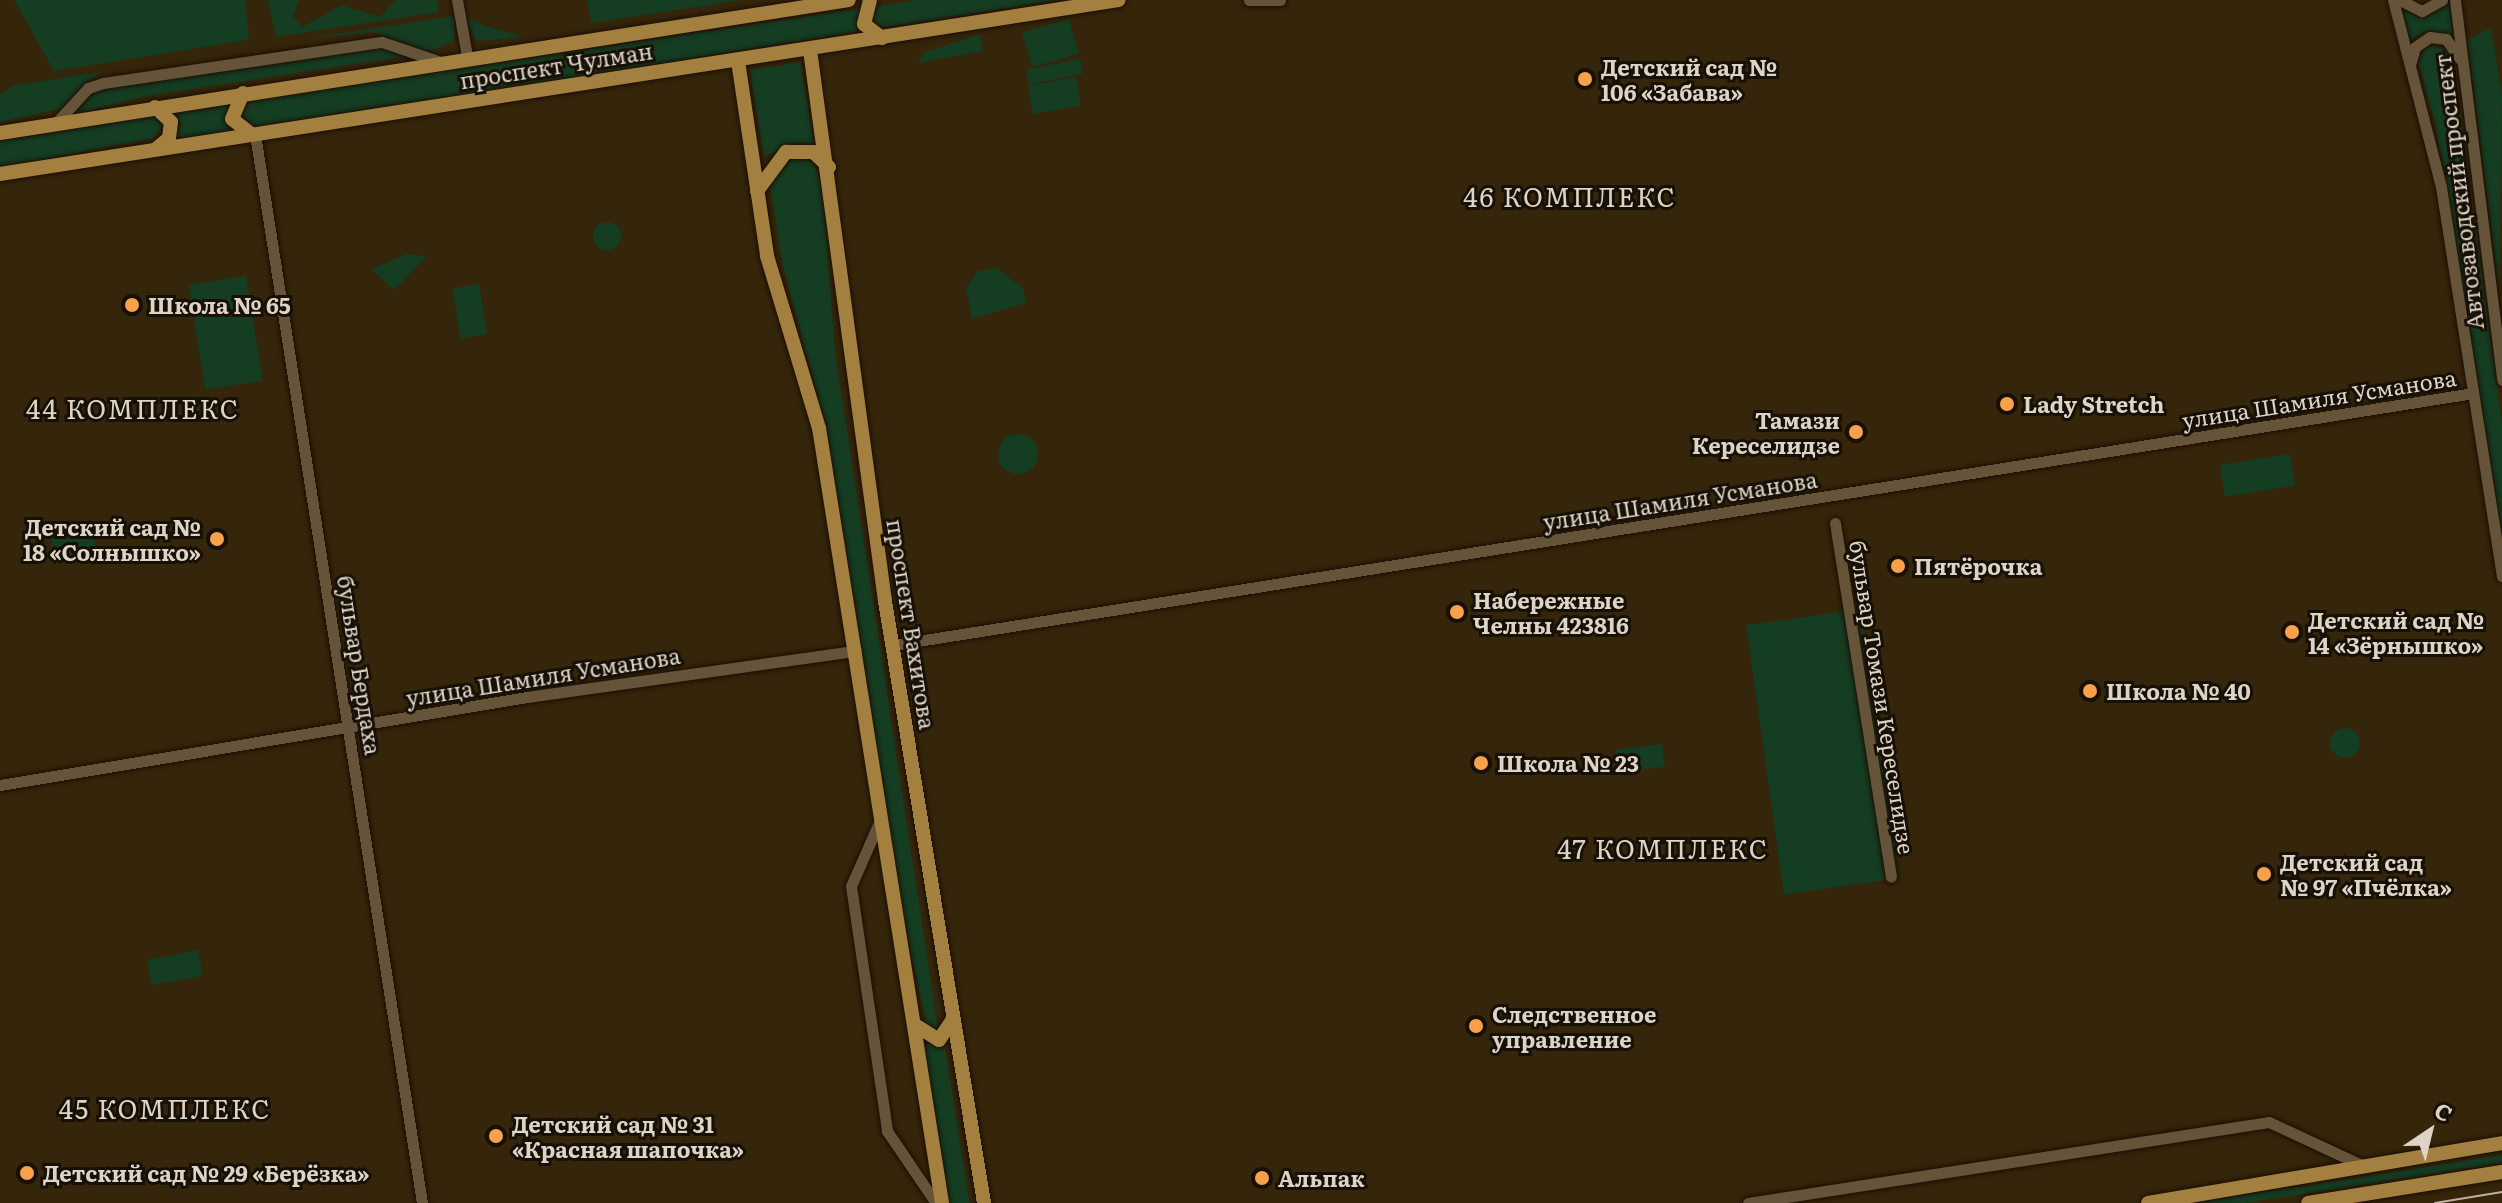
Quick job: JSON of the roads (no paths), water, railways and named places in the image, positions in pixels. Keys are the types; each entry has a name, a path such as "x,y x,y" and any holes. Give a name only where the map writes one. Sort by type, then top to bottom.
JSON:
{"main road":[{"name":"проспект Чулман","path":"0,133 467,56 849,0"},
{"path":"870,0 864,24 882,38"},
{"name":"проспект Чулман","path":"0,174 1119,0"},
{"name":"проспект Вахитова","path":"810,50 831,170 893,645 984,1203"},
{"path":"738,61 771,270 819,428 883,814 942,1203"},
{"path":"243,93 232,119 253,134"},
{"path":"153,150 171,129 155,107"},
{"path":"757,192 786,152 813,152 831,170"},
{"path":"915,1025 939,1040 953,1017"},
{"path":"2148,1203 2502,1143"},
{"path":"2308,1203 2502,1172"}],"street":[{"path":"457,0 467,56"},
{"path":"1249,0 1280,0"},
{"name":"Автозаводский проспект","path":"2393,0 2441,187 2502,576"},
{"path":"2400,0 2422,11 2442,0"},
{"name":"Автозаводский проспект","path":"2455,0 2502,380"},
{"path":"2410,70 2415,47 2430,37 2446,39 2463,63"},
{"path":"54,125 88,88 103,83 382,42 438,61"},
{"name":"бульвар Бердаха","path":"253,134 422,1203"},
{"name":"улица Шамиля Усманова","path":"893,645 2473,393"},
{"name":"бульвар Томази Кереселидзе","path":"1835,523 1891,877"},
{"name":"улица Шамиля Усманова","path":"0,785 349,727 856,651"},
{"path":"883,814 851,886 887,1131 936,1203"},
{"path":"1748,1203 2269,1122 2368,1168"}],"tram line":[{"path":"2435,1203 2502,1192"}],"place":[{"name":"Детский сад № 106 «Забава»","path":"1585,79"},
{"name":"Школа № 65","path":"132,305"},
{"name":"Lady Stretch","path":"2007,404"},
{"name":"Тамази Кереселидзе","path":"1856,432"},
{"name":"Детский сад № 18 «Солнышко»","path":"217,539"},
{"name":"Пятёрочка","path":"1898,566"},
{"name":"Набережные Челны 423816","path":"1457,612"},
{"name":"Детский сад № 14 «Зёрнышко»","path":"2292,632"},
{"name":"Школа № 40","path":"2090,691"},
{"name":"Школа № 23","path":"1481,763"},
{"name":"Детский сад № 97 «Пчёлка»","path":"2264,874"},
{"name":"Следственное управление","path":"1476,1026"},
{"name":"Детский сад № 31 «Красная шапочка»","path":"496,1136"},
{"name":"Детский сад № 29 «Берёзка»","path":"27,1173"},
{"name":"Альпак","path":"1262,1178"}],"district":[{"name":"46 КОМПЛЕКС","path":"1570,196"},
{"name":"44 КОМПЛЕКС","path":"133,408"},
{"name":"47 КОМПЛЕКС","path":"1663,848"},
{"name":"45 КОМПЛЕКС","path":"165,1108"}]}
